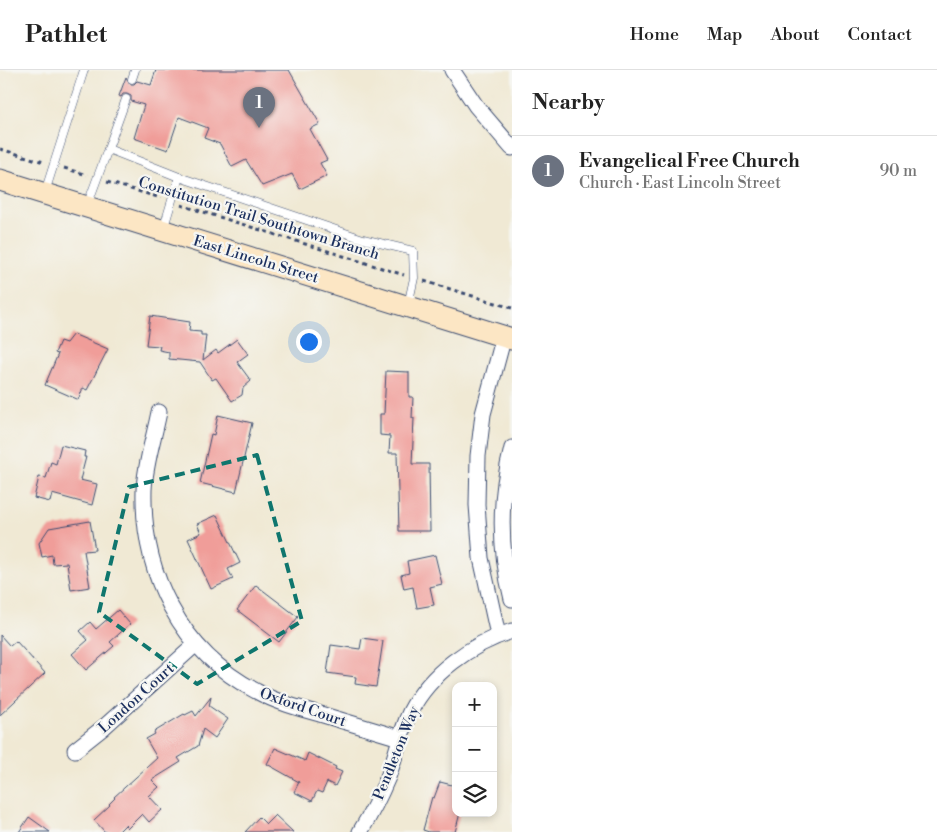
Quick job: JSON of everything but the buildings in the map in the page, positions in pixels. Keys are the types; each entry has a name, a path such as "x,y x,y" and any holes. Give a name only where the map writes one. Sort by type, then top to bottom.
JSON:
{"main road":[{"name":"East Lincoln Street","path":"0,180 508,338"}],"street":[{"path":"452,70 476,106 512,148"},
{"path":"505,633 481,558 477,505 478,456 483,414 508,338"},
{"name":"Oxford Court","path":"159,412 144,489 146,538 156,574 168,603 183,627 212,660 240,682 257,692 284,703 400,738"},
{"path":"512,448 503,502 502,524 505,565 512,599"},
{"name":"Pendleton Way","path":"360,832 388,777 400,738 420,695 439,674 464,654 505,633"},
{"name":"London Court","path":"75,750 104,727 196,644"}],"lane":[{"path":"44,193 84,70"},
{"path":"132,79 135,70"},
{"path":"86,206 126,99"},
{"path":"108,149 179,177 363,239 413,251 414,278 408,306"},
{"path":"163,230 179,177"}],"path":[{"name":"Constitution Trail Southtown Branch","path":"0,149 512,308"}],"highlighted area":[{"path":"257,455 302,621 197,684 99,612 129,487"}],"place":[{"name":"Evangelical Free Church","path":"259,128"}]}
